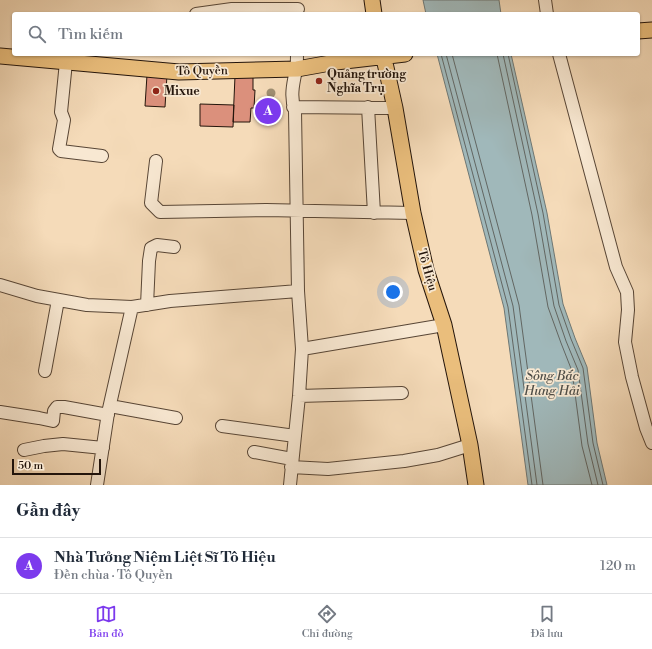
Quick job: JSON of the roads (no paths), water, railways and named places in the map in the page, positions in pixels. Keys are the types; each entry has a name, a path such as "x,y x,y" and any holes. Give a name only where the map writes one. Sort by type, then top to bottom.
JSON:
{"main road":[{"path":"372,0 374,12"},
{"path":"640,31 652,30"},
{"name":"Tô Quyền","path":"0,56 179,72 297,61 336,62 376,56"},
{"name":"Tô Hiệu","path":"383,56 395,108 413,213 426,270 444,325 470,446 476,485"}],"street":[{"path":"545,0 547,12"},
{"path":"210,12 232,9 298,8"},
{"path":"560,56 616,267 627,292 628,310 625,342 632,377 646,428 652,443"},
{"path":"290,485 302,349 298,291 293,107 293,81 297,61"},
{"path":"66,62 61,112 64,120 59,149 61,151 102,156"},
{"path":"293,107 395,108"},
{"path":"368,107 374,213"},
{"path":"156,161 151,203 160,212 296,210 413,213"},
{"path":"147,305 151,248 156,244 174,247"},
{"path":"0,285 58,300 87,305 132,308 170,301 298,291"},
{"path":"45,371 58,300"},
{"path":"97,485 109,410 132,308"},
{"path":"302,349 444,325"},
{"path":"299,396 402,393"},
{"path":"0,412 53,421 54,411 57,407 109,410 176,418"},
{"path":"222,426 295,436"},
{"path":"24,450 63,444 103,448"},
{"path":"254,452 292,463 328,469 404,461 438,455 470,446"}],"water":[{"path":"423,0 499,0 501,12 426,12"},
{"name":"Sông Bắc Hưng Hải","path":"438,56 511,56 547,213 563,304 587,367 597,443 607,485 528,485 504,308"}],"place":[{"name":"Quảng trường Nghĩa Trụ","path":"319,81"},
{"name":"Mixue","path":"156,91"},
{"name":"Nhà Tưởng Niệm Liệt Sĩ Tô Hiệu","path":"268,111"}]}
